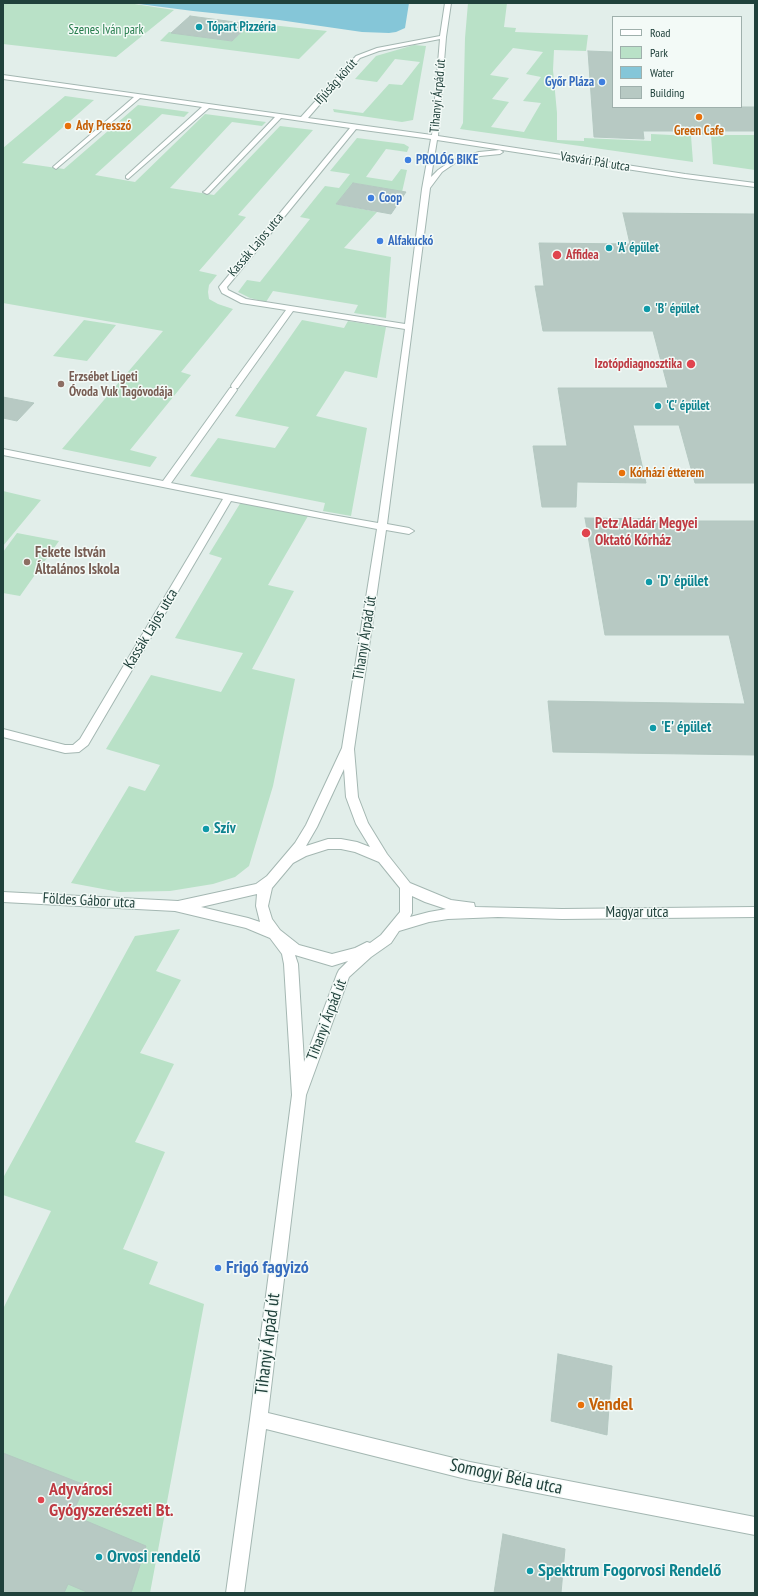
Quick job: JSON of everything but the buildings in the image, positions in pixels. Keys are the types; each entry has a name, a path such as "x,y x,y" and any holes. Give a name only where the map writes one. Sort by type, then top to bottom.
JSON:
{"street":[{"name":"Tihanyi Árpád út","path":"299,1095 344,974 366,953 386,939 406,913 406,887 383,858 362,824 352,797 348,749 382,527 410,327 426,189 437,122 443,37 448,3"},
{"name":"Ifjúság körút","path":"302,119 358,57 391,47 443,37"},
{"name":"Ifjúság körút","path":"3,77 434,138"},
{"path":"56,167 139,96"},
{"path":"128,177 207,106"},
{"path":"207,192 279,116"},
{"name":"Kassák Lajos utca","path":"291,309 244,301 233,296 222,287 355,126"},
{"name":"Vasvári Pál utca","path":"434,138 535,152 685,176 755,185"},
{"name":"Tihanyi Árpád út","path":"426,189 440,170 464,158 479,154 501,152 535,152"},
{"path":"165,485 291,309 410,327"},
{"path":"3,452 228,498 409,531"},
{"name":"Kassák Lajos utca","path":"3,733 65,749 75,749 84,742 228,498"},
{"name":"Tihanyi Árpád út","path":"235,1593 259,1419 299,1095 291,964 288,952 266,921 262,906 264,891 273,876 299,847 311,827 348,749"},
{"name":"Tihanyi Árpád út","path":"284,864 302,852 328,844 341,844 357,847 383,858"},
{"name":"Földes Gábor utca","path":"175,906 249,892 260,888 273,876"},
{"name":"Magyar utca","path":"406,887 430,898 451,905 520,913"},
{"name":"Földes Gábor utca","path":"3,897 175,906 248,923 275,934"},
{"name":"Magyar utca","path":"396,927 429,917 448,914 498,912 755,912"},
{"name":"Tihanyi Árpád út","path":"275,934 295,948 332,960 358,953 386,939"},
{"name":"Somogyi Béla utca","path":"259,1419 470,1471 755,1526"}],"green space":[{"name":"Szenes Iván park","path":"3,3 128,3 174,10 116,57 3,44"},
{"path":"468,3 507,3 504,27 516,28 515,32 588,35 586,51 554,50 553,70 557,113 557,140 584,141 584,138 651,141 651,134 691,136 693,162 460,129 463,123 465,38","holes":["513,48 543,52 526,74 541,77 523,101 541,103 524,132 491,127 509,102 492,99 509,78 490,75"]},
{"path":"252,23 327,31 299,59 160,41 169,32 232,41"},
{"path":"414,45 426,46 413,120 402,122 334,112 333,109 363,113 389,84 402,85 420,62 395,59 377,82 355,79 376,56"},
{"path":"65,96 94,100 22,163 64,169 138,105 189,112 184,117 162,114 95,175 135,182 205,114 266,122 262,126 232,122 170,188 214,195 280,126 313,130 238,215 246,217 199,271 217,275 209,285 209,299 233,309 181,372 191,375 130,450 157,457 150,467 62,449 163,331 3,303 3,148"},
{"path":"711,135 755,135 755,170 713,164"},
{"path":"357,138 404,144 409,147 407,152 386,149 366,177 392,181 401,169 407,170 402,192 354,183 336,204 377,212 344,248 391,257 386,318 354,313 358,305 273,291 266,302 250,298 238,292 247,280 260,282 310,219 300,217 325,186 339,188 350,174 330,171"},
{"path":"84,320 116,325 87,361 53,356"},
{"path":"302,320 344,328 348,321 386,327 377,378 345,371 316,416 367,428 351,516 323,511 325,503 190,476 218,438 275,448 289,427 235,416"},
{"path":"3,491 41,500 3,546"},
{"path":"241,502 308,516 268,585 294,591 252,669 295,679 273,786 249,866 235,877 213,884 170,891 119,892 71,883 129,786 145,791 160,765 106,749 151,675 221,692 243,653 175,638 222,558 209,554"},
{"path":"17,533 59,541 20,596 3,593 3,552"},
{"path":"180,929 156,971 181,980 140,1053 174,1064 135,1142 165,1152 123,1249 158,1262 149,1284 204,1304 150,1593 3,1593 3,1309 51,1211 3,1195 3,1178 135,936"}],"water":[{"path":"131,3 409,3 405,28 389,33 362,32 279,20"}],"place":[{"name":"Tópart Pizzéria","path":"199,27"},
{"name":"Győr Pláza","path":"602,82"},
{"name":"Green Cafe","path":"699,117"},
{"name":"Ady Presszó","path":"68,126"},
{"name":"PROLÓG BIKE","path":"408,160"},
{"name":"Coop","path":"371,198"},
{"name":"Alfakuckó","path":"380,241"},
{"name":"'A' épület","path":"609,248"},
{"name":"Affidea","path":"557,255"},
{"name":"'B' épület","path":"647,309"},
{"name":"Izotópdiagnosztika","path":"691,364"},
{"name":"Erzsébet Ligeti Óvoda Vuk Tagóvodája","path":"61,384"},
{"name":"'C' épület","path":"658,406"},
{"name":"Kórházi étterem","path":"622,473"},
{"name":"Petz Aladár Megyei Oktató Kórház","path":"586,533"},
{"name":"Fekete István Általános Iskola","path":"27,562"},
{"name":"'D' épület","path":"649,582"},
{"name":"'E' épület","path":"653,728"},
{"name":"Szív","path":"206,829"},
{"name":"Frigó fagyizó","path":"218,1268"},
{"name":"Vendel","path":"581,1405"},
{"name":"Adyvárosi Gyógyszerészeti Bt.","path":"41,1500"},
{"name":"Orvosi rendelő","path":"99,1557"},
{"name":"Spektrum Fogorvosi Rendelő","path":"530,1571"}]}
